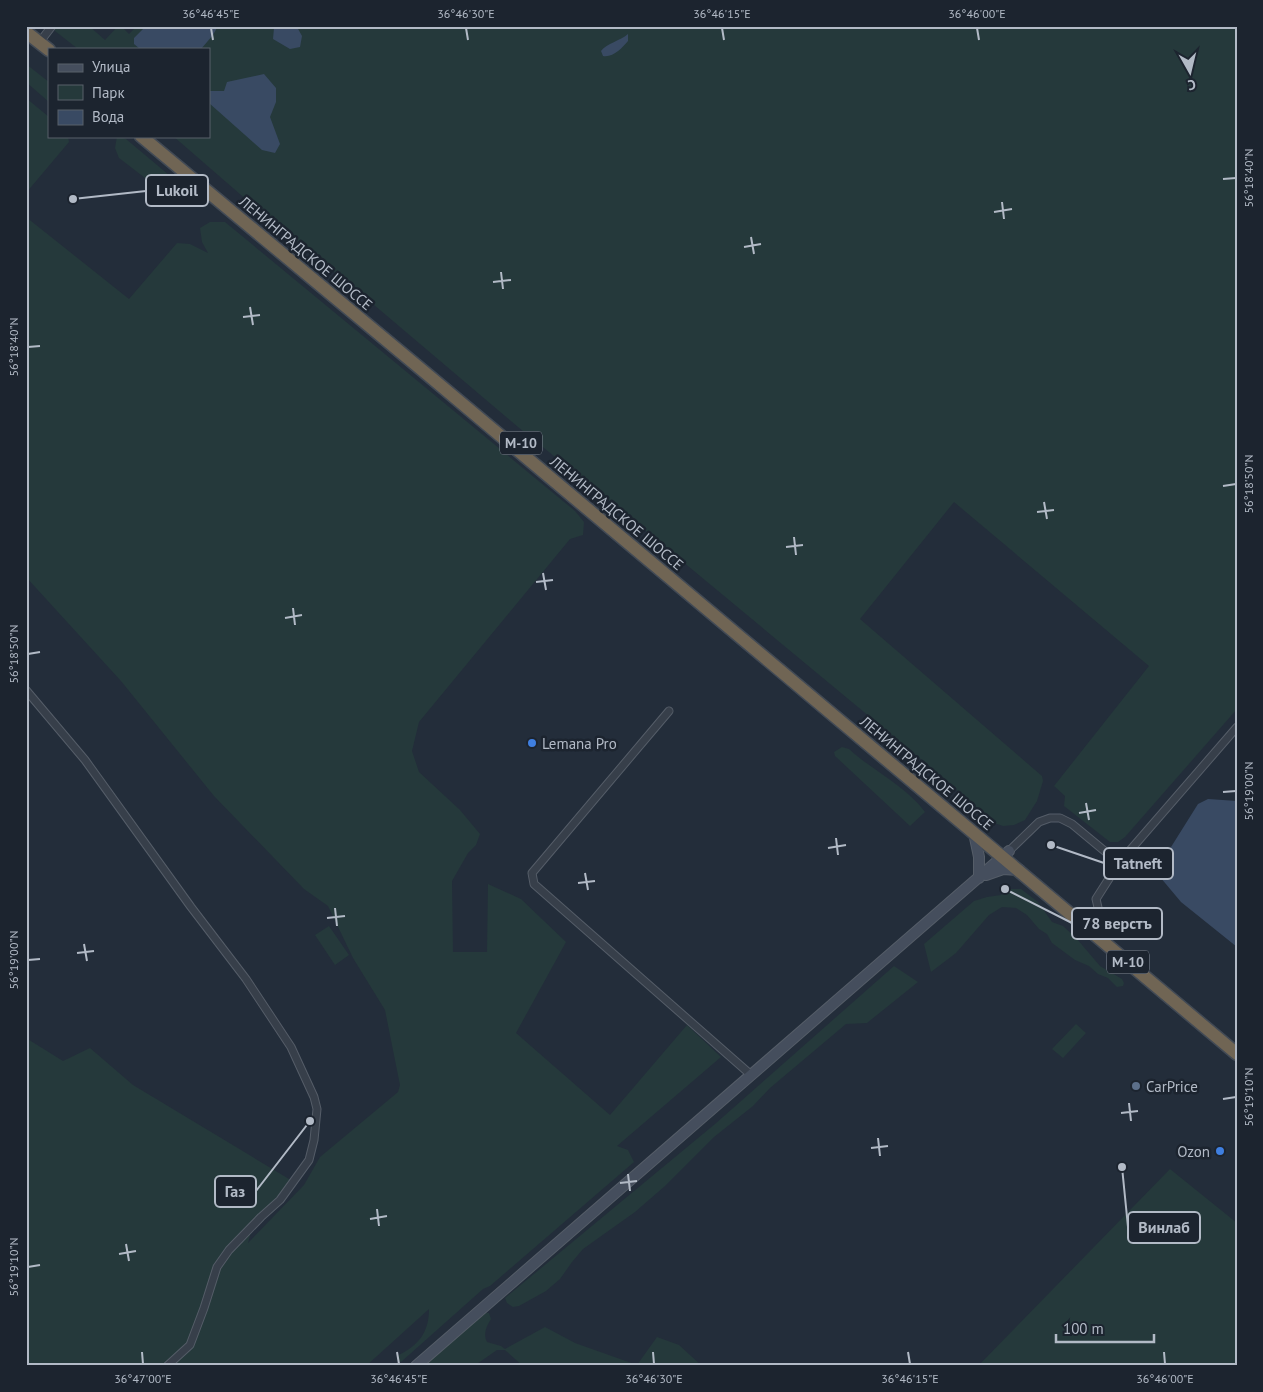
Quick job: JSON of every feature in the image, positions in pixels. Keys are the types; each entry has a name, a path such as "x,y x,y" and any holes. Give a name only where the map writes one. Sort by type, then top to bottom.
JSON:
{"highway":[{"path":"26,32 44,47"},
{"path":"26,40 48,58"},
{"name":"ЛЕНИНГРАДСКОЕ ШОССЕ","path":"143,138 974,833 1006,854"},
{"name":"ЛЕНИНГРАДСКОЕ ШОССЕ","path":"154,138 1006,854"},
{"name":"М-10","path":"1006,854 1020,870 1237,1054"},
{"name":"М-10","path":"1006,854 1109,936 1237,1043"}],"street":[{"path":"44,47 52,26"},
{"path":"26,690 85,760 191,907 246,979 291,1047 314,1097 317,1109 314,1140 309,1160 280,1200 230,1250 217,1268 190,1345 167,1366"},
{"path":"669,711 532,873 534,884 750,1074"},
{"path":"1109,936 1100,916 1096,899 1120,863 1237,727"},
{"path":"416,1366 541,1259 750,1074 979,878 1039,822 1050,818 1060,818 1076,828 1120,863"},
{"path":"974,833 979,857 979,878"},
{"path":"979,878 996,870 1020,870"}],"green space":[{"path":"55,26 89,26 105,40 118,26 121,26 129,34 137,26 1237,26 1237,709 1125,837 1118,842 1110,842 1064,806 1065,796 1054,786 1149,666 954,502 860,619 1042,776 1043,781 1037,801 1025,820 1014,825 1003,826 991,822 946,780 518,427 347,282 301,247 175,138 210,138 210,48 77,48 55,31"},
{"path":"26,64 48,81 48,101 26,82"},
{"path":"26,98 48,116 48,138 68,138 69,142 26,193"},
{"path":"117,138 126,139 194,196 192,202 184,205 179,204 119,158 115,148"},
{"path":"26,217 129,299 177,243 190,244 208,253 202,242 200,228 210,222 225,222 575,511 584,522 583,535 570,539 419,722 412,751 419,772 460,810 480,834 476,845 468,853 452,881 453,952 487,952 488,884 521,899 566,942 516,1033 610,1115 687,1025 721,1057 617,1146 628,1150 634,1162 490,1286 483,1289 401,1362 397,1360 399,1355 412,1347 425,1331 429,1309 366,1366 26,1366 26,1038 63,1061 90,1048 133,1085 294,1182 252,1228 248,1243 304,1185 320,1157 398,1092 400,1085 385,1010 353,958 328,906 304,889 214,796 121,681 26,577"},
{"path":"842,747 849,749 899,786 925,812 910,826 835,756 834,752"},
{"path":"1009,889 1021,889 1038,902 1052,922 1063,926 1100,966 1122,979 1123,986 1117,987 1108,978 1075,960 1052,943 1047,934 1039,929 1027,915 1016,908 1002,907 989,915 956,953 931,972 924,944 974,901 1001,895"},
{"path":"329,926 349,955 335,965 315,935"},
{"path":"894,966 918,982 867,1023 846,1024 770,1088 753,1106 714,1137 665,1186 635,1212 583,1249 560,1279 546,1291 519,1306 513,1307 507,1303 505,1298 715,1124"},
{"path":"1076,1024 1086,1033 1063,1058 1052,1049"},
{"path":"1170,1169 1237,1223 1237,1366 978,1366"},
{"path":"484,1313 489,1313 491,1319 486,1330 487,1342 505,1349 545,1327 575,1343 637,1365 657,1337 679,1345 702,1366 523,1366 505,1350 497,1350 474,1366 424,1366"}],"water":[{"path":"146,26 218,26 202,48 139,48 134,44 134,38"},
{"path":"277,26 297,27 302,36 300,47 290,49 273,39 274,28"},
{"path":"628,34 628,41 620,49 614,54 603,56 601,51 604,48"},
{"path":"264,74 276,88 276,102 270,117 280,144 275,153 262,150 210,104 210,91 224,91 227,82"},
{"path":"1208,799 1237,801 1237,947 1181,902 1160,877 1164,867 1161,863 1198,804"}],"place":[{"name":"Lukoil","path":"73,199"},
{"name":"Lemana Pro","path":"532,743"},
{"name":"Tatneft","path":"1051,845"},
{"name":"78 верстъ","path":"1005,889"},
{"name":"CarPrice","path":"1136,1086"},
{"name":"Газ","path":"310,1121"},
{"name":"Ozon","path":"1220,1151"},
{"name":"Винлаб","path":"1122,1167"}]}
